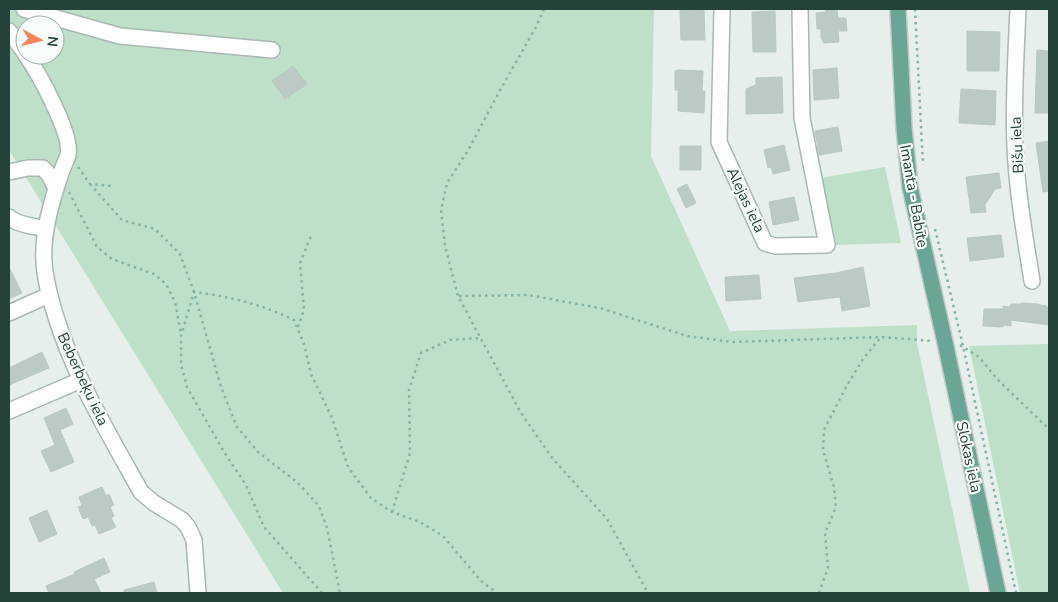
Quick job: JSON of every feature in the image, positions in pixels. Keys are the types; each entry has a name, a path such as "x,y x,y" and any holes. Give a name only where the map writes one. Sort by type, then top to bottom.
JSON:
{"main road":[{"name":"Imanta - Babīte","path":"898,9 905,155 910,187 940,321"},
{"name":"Slokas iela","path":"940,321 998,593"}],"street":[{"path":"24,9 120,36 272,50"},
{"name":"Alejas iela","path":"722,9 719,142 765,243 775,246 827,245 802,118 800,9"},
{"name":"Bišu iela","path":"1018,9 1014,96 1015,149 1032,281"},
{"path":"34,65 53,103 67,140 69,154"},
{"name":"Beberbeķu iela","path":"69,154 58,182 46,229 44,262 49,295 59,328 81,380 141,492 154,503 182,520 188,527 194,540 198,593"},
{"path":"9,172 28,168 43,168 58,182"},
{"path":"9,217 19,223 46,229"},
{"path":"9,313 49,295"},
{"path":"9,411 81,380"}],"path":[{"path":"544,9 469,149 447,183 440,210 445,246 458,296 521,413 553,459 607,519 648,593"},
{"path":"915,9 923,172"},
{"path":"69,154 90,184 122,220 155,229 180,254 194,292 221,387 237,427 259,453 297,482 319,506 327,528 340,593"},
{"path":"58,182 97,247 112,259 154,274 166,284 175,302 182,336"},
{"path":"90,184 112,186"},
{"path":"933,220 963,346 1016,593"},
{"path":"298,329 304,310 300,263 311,236"},
{"path":"194,292 182,336 181,364 187,387 224,452 246,485 264,527 322,593"},
{"path":"194,292 221,295 254,304 294,320 304,344 311,374 332,418 348,467 371,498 392,512 420,522 443,536 481,581 497,593"},
{"path":"458,296 528,295 600,308 687,336 732,342 882,337 945,342 963,346 979,357 997,379 1049,429"},
{"path":"820,593 828,568 825,533 836,507 834,487 823,450 824,430 863,359 882,337"},
{"path":"392,512 410,453 409,390 421,353 450,340 481,338"}],"green space":[{"path":"9,9 654,9 651,156 730,331 917,325 917,343 970,593 283,593 9,150"},
{"path":"885,167 901,243 833,245 820,178"},
{"path":"1049,344 1049,593 1020,593 969,346"}],"building":[{"path":"826,9 837,9 838,18 846,18 847,31 838,31 839,42 824,43 821,38 821,29 817,29 816,13 826,12"},
{"path":"680,10 704,10 705,40 681,40"},
{"path":"775,11 776,52 753,52 752,12"},
{"path":"967,31 1000,32 999,71 967,71"},
{"path":"1037,50 1049,51 1049,113 1035,113"},
{"path":"293,66 307,84 285,99 272,81"},
{"path":"837,68 839,98 814,100 813,70"},
{"path":"675,71 703,71 702,91 705,91 704,113 678,111 678,90 675,90"},
{"path":"782,77 783,113 746,114 746,89 756,85 756,78"},
{"path":"961,89 996,91 995,125 959,123"},
{"path":"838,127 842,151 819,155 815,131"},
{"path":"1049,141 1049,191 1043,192 1036,143"},
{"path":"784,145 790,170 773,174 771,167 768,168 764,150"},
{"path":"680,146 701,146 701,170 680,170"},
{"path":"999,173 1001,188 995,189 985,205 986,212 971,213 966,177"},
{"path":"687,184 696,203 686,208 677,189"},
{"path":"794,197 799,220 773,225 769,202"},
{"path":"1001,235 1004,257 970,261 967,238"},
{"path":"9,267 22,293 9,299"},
{"path":"863,267 870,306 842,311 840,297 798,302 794,278 836,273"},
{"path":"759,275 761,299 726,301 725,277"},
{"path":"1021,303 1047,306 1049,308 1049,325 1011,320 1011,326 983,326 984,309 1003,309 1003,306 1010,307 1011,304"},
{"path":"42,352 49,368 9,385 9,368"},
{"path":"66,408 73,424 60,430 74,462 51,472 41,451 55,445 44,418"},
{"path":"102,487 106,496 109,494 114,505 110,507 114,516 111,518 116,527 99,534 95,525 92,526 88,517 83,519 78,507 82,506 79,497"},
{"path":"47,510 57,534 39,542 29,518"},
{"path":"104,558 110,572 94,579 101,593 49,593 46,586 75,574 74,572"},
{"path":"154,582 157,593 124,593 124,590"}]}
